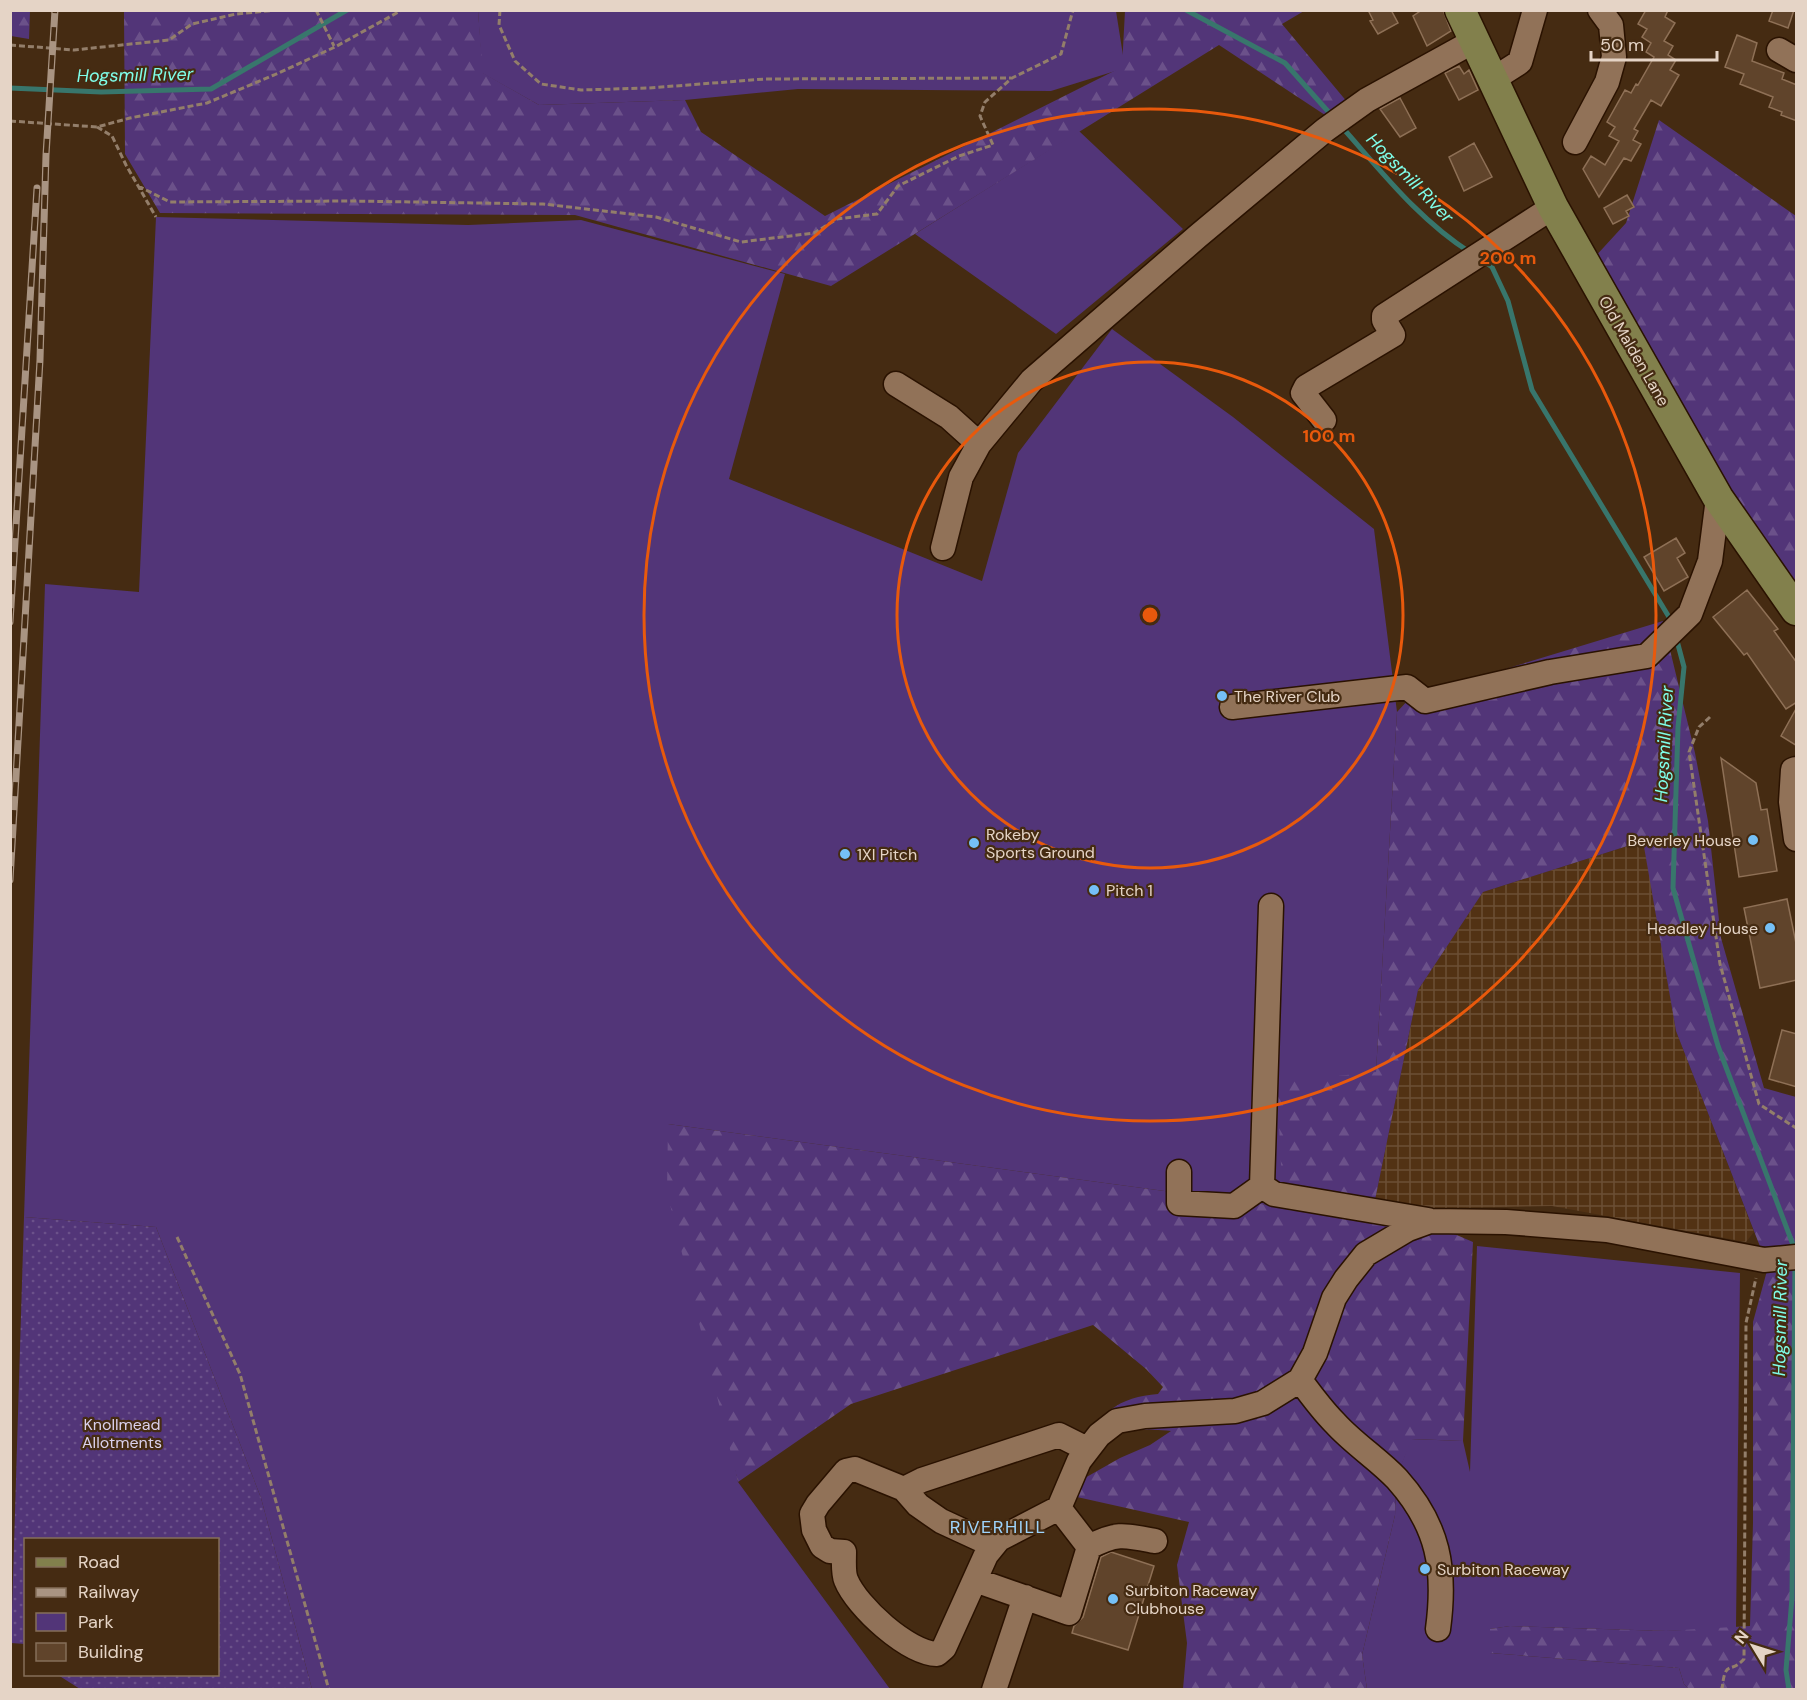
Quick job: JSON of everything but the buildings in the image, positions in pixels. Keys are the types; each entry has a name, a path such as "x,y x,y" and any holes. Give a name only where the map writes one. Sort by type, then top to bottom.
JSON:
{"main road":[{"name":"Old Malden Lane","path":"1460,10 1553,207 1718,498 1797,610"}],"street":[{"path":"1492,81 1520,62 1535,10"},
{"path":"1575,142 1607,82 1614,57 1611,26 1600,10"},
{"path":"943,549 961,477 979,444 1032,380 1325,130 1367,100 1474,41"},
{"path":"1324,420 1303,393 1306,387 1393,335 1383,315 1553,207"},
{"path":"896,384 949,417 979,444"},
{"path":"1232,707 1407,687 1425,701 1550,672 1647,656 1690,614 1710,561 1718,498"},
{"path":"1797,769 1793,770 1791,802 1797,839"},
{"path":"1262,1186 1271,906"},
{"path":"1179,1172 1179,1203 1234,1206 1262,1186"},
{"path":"1262,1186 1274,1194 1430,1221 1506,1222 1607,1230 1764,1260 1797,1257"},
{"path":"999,1539 980,1539 941,1521 918,1505 904,1489 855,1469 846,1471 812,1514 814,1530 822,1545 830,1551 844,1552 845,1579 869,1614 915,1648 927,1654 937,1654 944,1648 986,1555 999,1539 1059,1508 1079,1461 1099,1435 1117,1421 1144,1416 1235,1411 1263,1403 1300,1380 1315,1353 1334,1298 1366,1254 1408,1229 1430,1221"},
{"path":"1300,1380 1335,1424 1396,1478 1424,1517 1433,1537 1442,1581 1438,1629"},
{"path":"904,1489 921,1480 1059,1435 1087,1449"},
{"path":"1059,1508 1089,1547"},
{"path":"975,1580 1069,1613 1089,1547 1107,1538 1123,1535 1155,1541"},
{"path":"994,1689 1025,1598"}],"path":[{"path":"10,45 74,50 169,40 192,24 236,14 277,10"},
{"path":"10,121 97,127 207,103 335,47 402,10"},
{"path":"500,10 500,25 515,61 541,84 571,88 649,88 765,79 1012,78"},
{"path":"138,186 170,202 351,201 543,204 656,217 741,242 814,233 837,219 877,214 898,186 959,156 993,145 980,116 985,102 1012,78 1061,54 1073,10"},
{"path":"316,11 335,47"},
{"path":"97,127 112,136 156,217"},
{"path":"1710,717 1699,728 1689,752 1720,964 1760,1104 1797,1128"},
{"path":"177,1237 240,1374 329,1689"},
{"path":"1722,1689 1724,1674 1729,1667 1740,1664 1744,1659 1746,1323 1755,1281 1764,1260"}],"shaded area":[{"path":"1644,841 1676,1031 1754,1232 1746,1242 1552,1206 1446,1208 1410,1215 1375,1200 1418,990 1483,892"}],"green space":[{"path":"11,10 30,11 29,39 11,36"},
{"path":"124,11 478,11 483,73 539,105 685,100 701,132 825,216 1122,67 1125,11 1304,11 1282,24 1348,103 1325,115 1219,45 831,286 575,215 160,213 125,154"},
{"path":"478,11 1116,11 1125,68 1051,91 798,89 685,100 539,105 482,73"},
{"path":"1659,120 1796,216 1796,587 1686,435 1593,259 1626,223"},
{"path":"1079,131 1183,229 1056,334 915,234"},
{"path":"156,217 468,225 581,220 785,274 729,479 982,581 1018,453 1112,329 1233,417 1374,529 1397,712 1376,1072 1284,1207 668,1124 738,1482 890,1689 312,1689 261,1498 156,1227 24,1217 45,584 139,592"},
{"path":"1663,621 1695,753 1708,821 1721,938 1764,1088 1796,1097 1796,1689 1689,1689 1684,1684 1679,1668 1490,1653 1490,1629 1510,1626 1666,1631 1750,1626 1753,1523 1753,1322 1768,1267 1676,1031 1643,841 1483,892 1418,990 1375,1200 1473,1242 1463,1441 1412,1439 1396,1478 1395,1515 1362,1655 1367,1689 1183,1689 1187,1643 1177,1565 1189,1522 1077,1497 1076,1483 1120,1458 1150,1445 1171,1431 1128,1427 1114,1418 1109,1411 1115,1407 1132,1399 1158,1394 1163,1387 1146,1369 1093,1325 851,1404 738,1482 667,1192 668,1124 1283,1207 1277,1082 1376,1072 1397,712 1410,698"},
{"name":"Knollmead Allotments","path":"24,1217 156,1227 261,1498 312,1689 80,1689 60,1676 219,1676 219,1538 24,1538 24,1644 11,1643"},
{"path":"1477,1246 1740,1273 1736,1629 1666,1631 1510,1626 1490,1629 1490,1653 1679,1668 1684,1684 1689,1689 1367,1689 1362,1655 1395,1515 1396,1478 1411,1439 1463,1441 1470,1472"}],"waterway":[{"name":"Hogsmill River","path":"10,88 101,92 211,89 347,10"},
{"name":"Hogsmill River","path":"1186,10 1285,63 1333,117"},
{"name":"Hogsmill River","path":"1341,126 1386,178 1418,210 1452,240 1471,253"},
{"name":"Hogsmill River","path":"1482,260 1492,267 1508,301 1532,390 1672,622"},
{"name":"Hogsmill River","path":"1676,637 1684,667 1678,727 1673,888 1718,1046 1795,1250"},
{"name":"Hogsmill River","path":"1789,1690 1786,1670 1792,1598 1795,1263"}],"railway":[{"path":"10,880 40,360 46,155 55,10"},
{"path":"10,622 37,188"}],"place":[{"name":"The River Club","path":"1222,696"},
{"name":"Beverley House","path":"1753,840"},
{"name":"Rokeby Sports Ground","path":"974,843"},
{"name":"1XI Pitch","path":"845,854"},
{"name":"Pitch 1","path":"1094,890"},
{"name":"Headley House","path":"1770,928"},
{"name":"Surbiton Raceway","path":"1425,1569"},
{"name":"Surbiton Raceway Clubhouse","path":"1113,1599"}],"district":[{"name":"RIVERHILL","path":"998,1527"}]}
